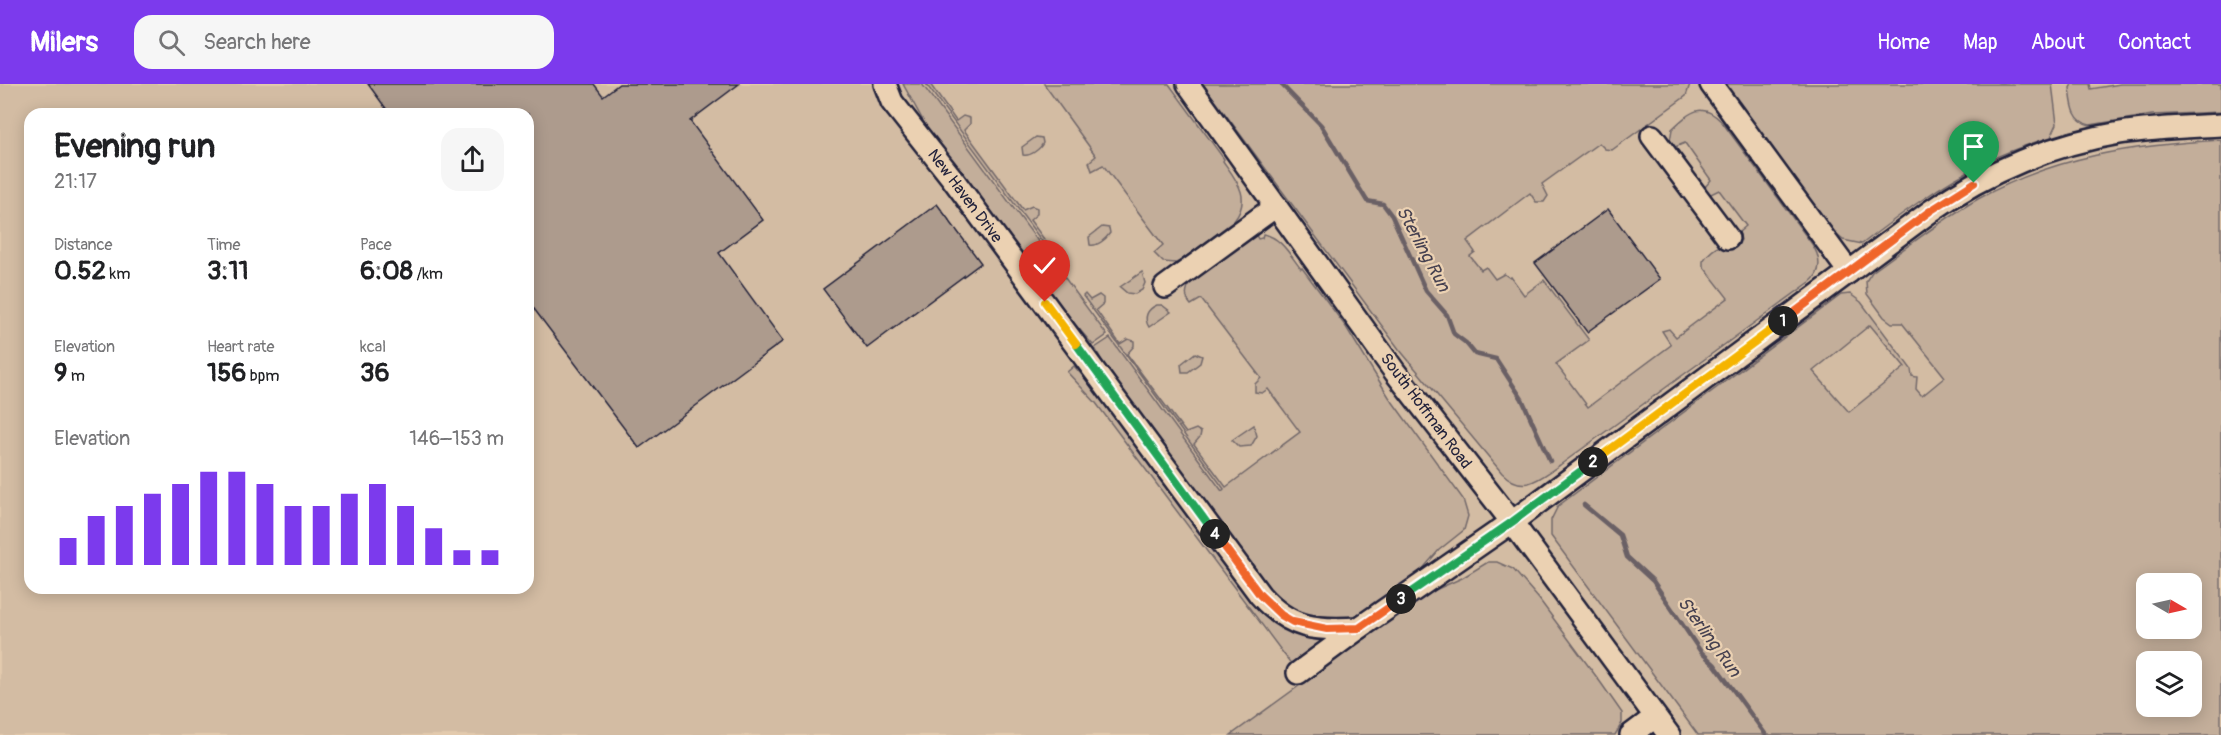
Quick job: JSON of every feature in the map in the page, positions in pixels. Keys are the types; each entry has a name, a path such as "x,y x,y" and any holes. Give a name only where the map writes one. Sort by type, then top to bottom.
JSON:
{"street":[{"name":"New Haven Drive","path":"885,84 892,102 952,177 1260,595 1281,615 1293,622 1327,629 1359,628"},
{"name":"South Hoffman Road","path":"1188,84 1395,372 1512,522 1669,735"},
{"path":"1711,84 1849,272"},
{"path":"1298,673 1512,522 1942,202 2021,161 2070,144 2120,133 2221,125"},
{"path":"1652,136 1728,238"},
{"path":"1165,287 1276,206"},
{"path":"1631,735 1655,717"}],"shaded area":[{"path":"0,84 2221,84 2221,735 0,735"},
{"path":"903,84 922,84 1107,335 1093,345 1055,301 926,126"},
{"path":"926,84 930,84 956,121 963,116 970,118 970,124 964,130 1023,210 1032,206 1037,208 1037,214 1030,220 1058,258 1055,259"},
{"path":"1044,84 1169,84 1224,159 1223,161 1241,190 1242,205 1234,221 1180,261 1163,262 1154,253 1163,245 1103,165 1092,171 1089,162 1096,156"},
{"path":"1203,84 1690,84 1686,96 1612,150 1605,149 1599,143 1542,184 1548,196 1544,202 1536,202 1530,193 1467,241 1475,252 1470,256 1481,270 1486,267 1495,279 1504,274 1511,277 1524,295 1544,280 1589,340 1556,364 1588,407 1671,345 1662,331 1669,329 1676,337 1728,298 1703,266 1703,261 1716,248 1725,245 1728,249 1741,240 1739,232 1746,226 1719,190 1711,194 1706,192 1705,187 1711,180 1685,143 1675,147 1670,141 1672,129 1691,113 1702,110 1722,122 1812,244 1819,264 1817,274 1810,282 1560,465 1532,482 1518,483 1502,473 1399,349"},
{"path":"1723,84 2052,84 2057,124 2051,137 1994,158 1953,180 1862,244 1843,240 1832,231"},
{"path":"2072,84 2090,84 2091,89 2120,84 2221,84 2221,112 2152,115 2090,125 2080,120 2074,111 2070,88"},
{"path":"1036,137 1042,138 1042,145 1032,154 1023,155 1022,147"},
{"path":"2221,140 2221,735 1698,735 1551,536 1551,520 1558,506 1841,295 1850,294 1861,302 1911,369 1912,376 1917,377 1916,389 1922,396 1945,377 1902,323 1892,323 1884,317 1867,294 1866,281 1872,272 1951,216 2007,184 2036,172 2096,155 2157,145","holes":["1870,325 1905,367 1849,412 1813,371"]},
{"path":"1102,227 1109,228 1110,233 1096,245 1090,245 1089,237"},
{"path":"1263,234 1275,239 1285,247 1346,327 1389,397 1463,499 1468,516 1464,530 1439,550 1413,580 1363,615 1350,619 1327,620 1305,616 1274,597 1112,379 1095,348 1110,338 1222,491 1224,489 1083,296 1085,294 1090,300 1099,295 1103,298 1103,304 1096,310 1120,344 1128,339 1134,341 1134,346 1127,354 1186,433 1196,429 1201,432 1194,444 1226,487 1300,432 1268,389 1262,393 1255,392 1255,384 1261,378 1201,299 1191,305 1187,299 1187,291 1190,282 1253,235 1256,235 1258,239 1262,238"},
{"path":"1142,272 1145,283 1142,290 1135,294 1127,293 1120,287"},
{"path":"1157,305 1162,305 1171,312 1149,327 1146,320 1147,314"},
{"path":"1195,353 1202,356 1200,363 1188,372 1182,372 1181,364"},
{"path":"1074,366 1097,392 1237,582 1257,605 1311,637 1328,638 1292,665 1096,403 1067,372"},
{"path":"1254,425 1257,436 1251,446 1239,447 1232,440"},
{"path":"1488,562 1497,562 1513,569 1539,599 1601,683 1622,713 1622,723 1615,735 1231,735 1426,594 1462,578"}],"building":[{"path":"368,84 594,84 603,96 619,84 739,84 690,121 763,220 719,253 783,341 639,448 534,309 534,108 386,108"},
{"path":"937,204 981,263 867,348 823,289"},
{"path":"1608,209 1660,279 1587,332 1535,263"}],"waterway":[{"name":"Sterling Run","path":"1281,84 1321,125 1367,201 1383,204 1392,216 1426,291 1447,315 1454,334 1475,354 1496,359 1522,399 1550,461"},
{"name":"Sterling Run","path":"1584,505 1620,535 1627,557 1653,581 1701,652 1715,665 1766,735"}],"route":[{"path":"1045,302 1249,581 1270,606 1293,622 1306,626 1327,629 1359,628 1512,522 1942,202 1974,183"}]}
